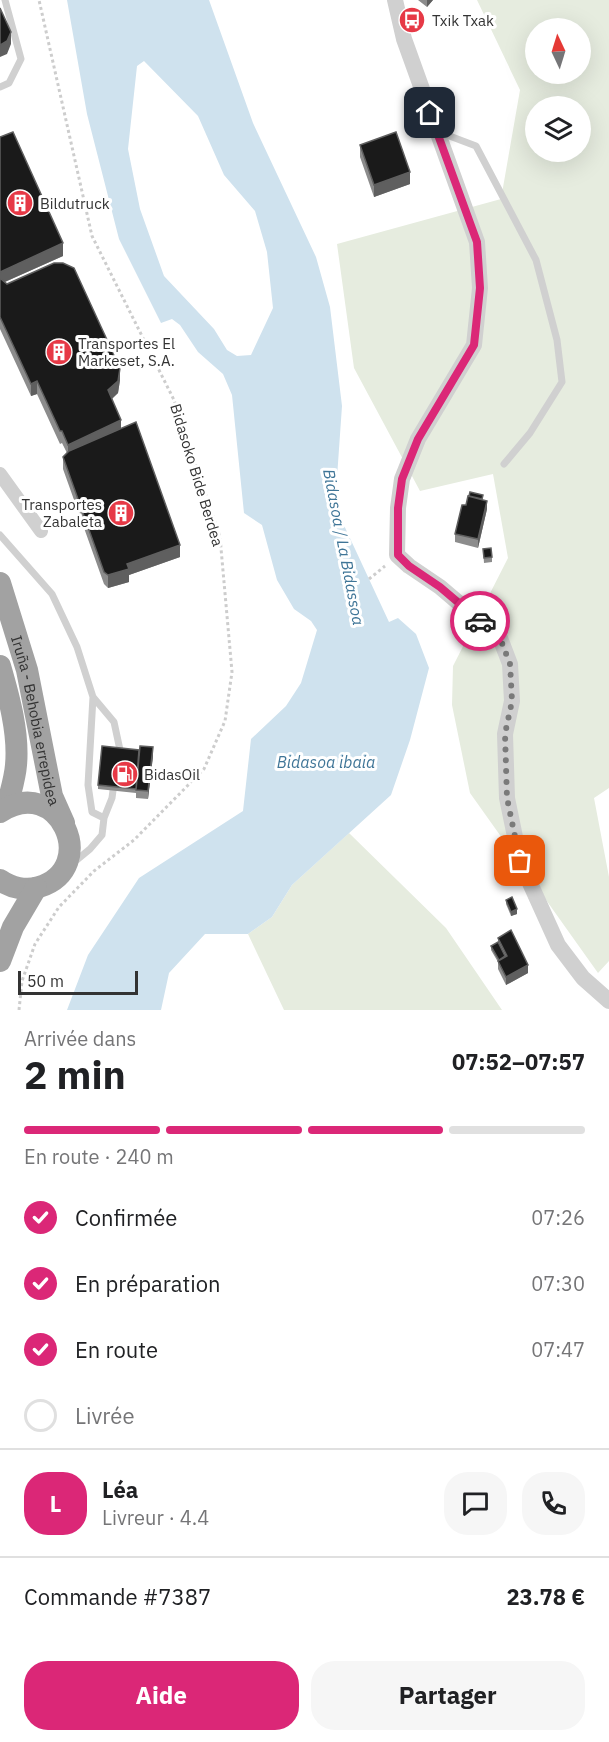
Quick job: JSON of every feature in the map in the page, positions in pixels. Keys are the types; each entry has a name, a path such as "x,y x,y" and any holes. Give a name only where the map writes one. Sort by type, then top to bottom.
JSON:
{"highway":[{"name":"Iruña - Behobia errepidea","path":"0,583 27,670 52,796 69,836 70,849 67,862 59,874"},
{"name":"Iruña - Behobia errepidea","path":"0,666 16,745 15,773 4,809"},
{"path":"4,809 23,803 39,804 53,811 64,823"},
{"path":"0,880 20,888 36,888 49,883 59,874"},
{"path":"0,961 13,927 36,888"}],"street":[{"path":"395,0 404,39 477,242 480,288 474,345 418,439 402,479 398,508 398,555 500,638 510,664 512,701 505,734 507,798 520,861 558,945 583,978 609,1001"},
{"path":"0,474 41,531"}],"lane":[{"path":"0,87 9,82 21,59 5,0"},
{"path":"437,131 476,146 536,260 557,340 562,382 530,433 504,464"},
{"path":"0,535 52,594 77,646 93,697 88,785 92,812 104,818"},
{"path":"93,697 114,722 120,750 117,769"},
{"path":"59,874 90,849 102,835 104,818 112,798 115,779"}],"path":[{"name":"Bidasoko Bide Berdea","path":"19,1010 22,981 35,944 59,907 94,871 134,840 204,769 225,721 232,672 220,537 174,400 92,237 39,0"},
{"path":"369,579 398,555"}],"shaded area":[{"path":"477,0 609,0 609,788 594,798 609,877 609,961 598,973 470,793 452,705 453,666 508,558 493,474 420,491 354,368 337,244 501,199 520,90"},
{"path":"349,833 446,928 502,1010 284,1010 248,934 272,917 292,885"}],"water":[{"name":"Bidasoa ibaia","path":"67,0 209,0 253,123 316,257 330,307 342,406 335,506 389,622 398,618 416,634 429,668 410,740 391,795 292,885 272,917 248,934 205,934 169,973 161,1010 67,1010 88,955 139,878 243,811 251,739 286,706 301,683 317,630 311,621 294,609 277,580 262,525 244,513 232,395 223,374 198,352 180,325 172,319 161,323 119,239 87,114","holes":["144,61 198,116 224,175 255,211 267,252 273,308 251,355 237,356 227,350 214,329 164,276 140,209 128,149 137,66"]}],"building":[{"path":"0,8 11,32 7,41 0,45"},
{"name":"Bildutruck","path":"13,132 63,243 0,272 0,137"},
{"path":"396,132 410,172 374,185 360,145"},
{"name":"Transportes El Markeset, S.A.","path":"54,263 63,263 74,268 120,368 118,381 108,390 121,420 68,445 37,381 31,384 0,317 0,279 7,284"},
{"name":"Transportes Zabaleta","path":"136,422 180,545 127,564 129,569 108,575 104,572 63,457 69,451"},
{"path":"470,492 483,495 482,499 469,496"},
{"path":"468,496 487,501 478,539 455,534 462,505 466,505"},
{"path":"491,548 492,557 484,558 483,549"},
{"path":"102,746 139,750 136,789 98,785"},
{"path":"140,746 153,747 148,791 136,790"},
{"path":"512,897 517,909 511,912 506,900"},
{"path":"511,930 528,965 506,977 498,961 507,956 498,938"},
{"path":"498,942 505,956 499,960 491,946"}],"way so far":[{"path":"480,621 500,638 510,664 512,701 505,734 507,798 520,861"}],"place":[{"name":"Txik Txak","path":"412,20"},
{"name":"Bildutruck","path":"20,203"},
{"name":"Transportes El Markeset, S.A.","path":"59,352"},
{"name":"Transportes Zabaleta","path":"121,513"},
{"name":"BidasOil","path":"125,774"}],"route":[{"path":"430,113 477,242 480,288 474,345 418,439 402,479 398,508 398,555 480,621"}],"water label":[{"name":"Bidasoa / La Bidassoa","path":"344,547"}]}
